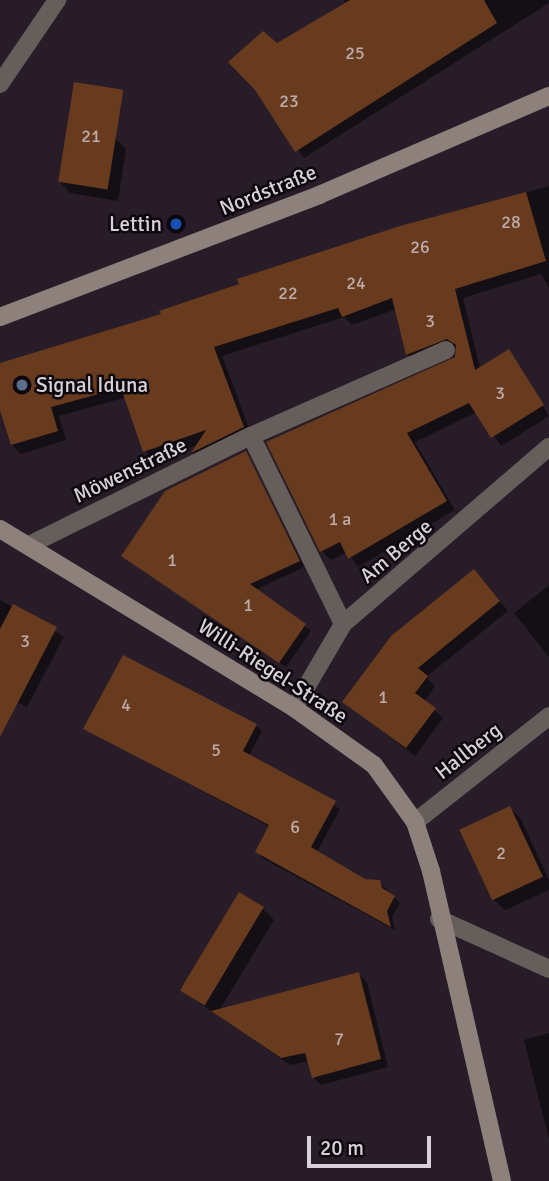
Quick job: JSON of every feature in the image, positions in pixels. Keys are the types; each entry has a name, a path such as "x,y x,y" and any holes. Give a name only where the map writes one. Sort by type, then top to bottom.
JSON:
{"street":[{"path":"0,84 57,0"},
{"name":"Nordstraße","path":"0,317 319,195 549,96"},
{"name":"Möwenstraße","path":"29,545 251,436 446,350"},
{"path":"251,436 343,624"},
{"name":"Am Berge","path":"294,708 343,624 549,447"},
{"name":"Willi-Riegel-Straße","path":"0,529 294,708 374,765 415,822 502,1181"},
{"name":"Hallberg","path":"415,822 549,716"},
{"path":"439,919 549,969"}],"building":[{"path":"350,0 484,0 497,23 295,152 255,90 228,62 263,31 277,43"},
{"path":"74,82 123,90 108,190 58,182"},
{"path":"526,192 546,261 455,289 475,370 509,349 544,405 491,438 469,403 407,433 447,501 348,559 340,542 320,552 266,442 455,357 456,345 447,339 406,355 392,298 342,317 338,308 214,347 244,427 191,453 206,430 143,452 121,388 51,407 58,431 11,445 0,411 0,363 161,314 159,311 239,284 237,279 400,226"},
{"path":"246,451 300,561 250,584 306,624 279,663 121,556 165,491"},
{"path":"474,569 500,601 418,668 428,676 415,693 436,708 406,748 342,702 391,636"},
{"path":"13,604 57,627 0,737 0,629"},
{"path":"123,655 257,724 243,751 336,801 311,847 365,879 380,880 382,888 395,896 387,911 391,927 255,852 269,825 83,729"},
{"path":"510,806 543,877 492,900 459,830"},
{"path":"239,892 264,907 205,1006 180,991"},
{"path":"359,972 381,1059 312,1078 305,1053 281,1058 211,1011"}],"place":[{"name":"Lettin","path":"176,224"},
{"name":"Signal Iduna","path":"22,385"}]}
